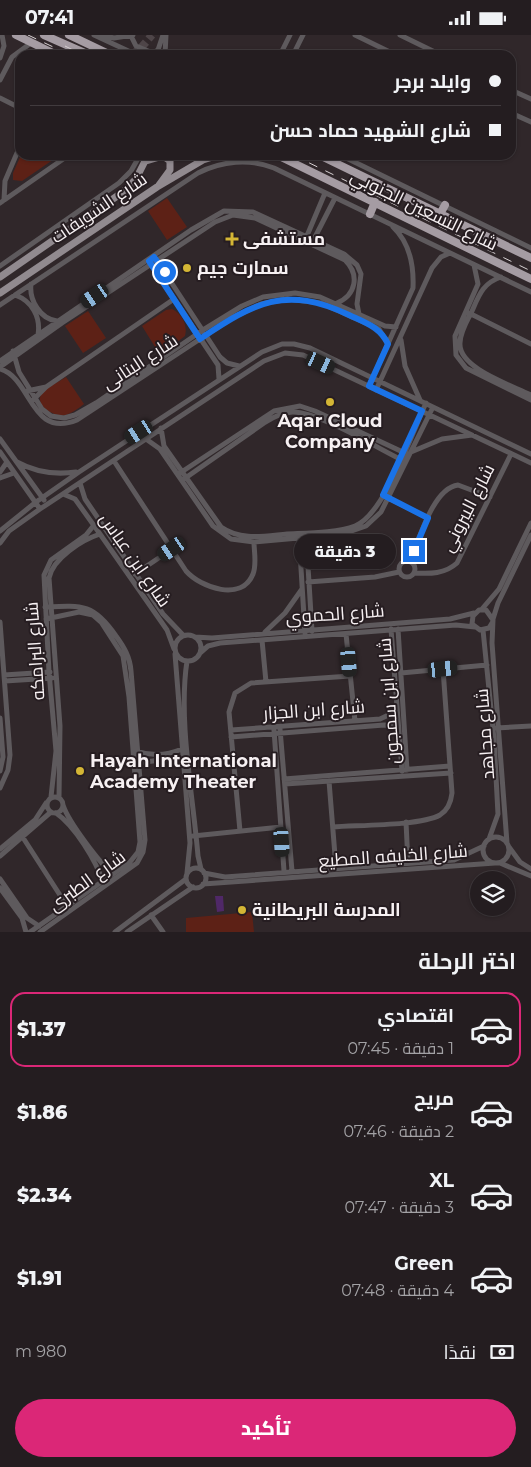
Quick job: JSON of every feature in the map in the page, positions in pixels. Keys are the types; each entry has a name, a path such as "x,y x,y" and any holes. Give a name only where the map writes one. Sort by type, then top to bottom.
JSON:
{"highway":[{"path":"16,35 46,50"},
{"path":"44,35 78,50"},
{"path":"69,35 100,50"},
{"name":"شارع التسعين الجنوبي","path":"286,160 531,279"},
{"name":"شارع التسعين الجنوبي","path":"329,160 531,258"},
{"path":"370,214 375,203"},
{"path":"440,215 445,205"}],"main road":[{"name":"شارع الشويفات","path":"0,277 123,192 136,179 146,160"},
{"path":"156,187 170,170 169,160"},
{"name":"شارع الشويفات","path":"0,293 156,187 203,160"}],"street":[{"path":"0,58 4,46 2,35"},
{"path":"94,35 126,50"},
{"path":"102,35 114,38 133,36 136,46 146,50"},
{"path":"158,50 164,35"},
{"path":"164,35 165,50"},
{"path":"282,50 290,35"},
{"path":"295,50 302,35"},
{"path":"355,35 386,50"},
{"path":"400,35 431,50"},
{"path":"22,50 31,43"},
{"path":"0,80 15,55"},
{"path":"516,92 531,99"},
{"path":"0,98 15,106"},
{"path":"516,115 531,122"},
{"path":"2,201 5,181 15,158"},
{"path":"2,201 62,160"},
{"path":"1,265 119,183 131,171 137,160"},
{"path":"350,160 531,248"},
{"path":"0,305 198,173 218,165 246,162 274,168 531,292"},
{"path":"305,238 325,193"},
{"path":"313,242 335,198"},
{"path":"0,361 15,353 156,259 214,216 230,210 253,212 338,256 353,271 355,280 351,291 337,303"},
{"path":"369,386 411,296 414,274 406,244 397,231 386,222"},
{"path":"313,242 344,254 357,265 361,277 357,304 359,314"},
{"path":"520,243 531,242"},
{"path":"376,390 432,268 441,257 450,253"},
{"path":"156,259 223,360 235,366 240,366"},
{"path":"150,263 218,365 219,379"},
{"path":"474,264 478,284 460,338 462,355 474,367 531,400"},
{"path":"468,313 483,287 490,281 501,277"},
{"path":"31,284 32,299 39,311 47,319 58,321"},
{"name":"شارع البتانى","path":"205,333 242,306 270,295 302,293 337,303 385,326 396,327"},
{"path":"15,295 27,302 36,313 39,321 38,335"},
{"path":"33,401 46,387 174,299"},
{"name":"شارع البتانى","path":"0,368 11,375 46,413 64,418 97,405 199,336 261,304 298,299 321,303 374,327 382,333 388,344"},
{"path":"0,368 38,335 83,307"},
{"path":"468,313 531,344"},
{"path":"401,337 405,366 423,402 422,411 408,454"},
{"path":"0,531 36,502 79,472 219,379 268,348 294,344 310,348 531,454"},
{"name":"شارع البتانى","path":"15,353 26,391"},
{"path":"0,543 9,531 161,428 264,361 285,353 303,355 531,463"},
{"path":"26,391 46,387"},
{"path":"510,388 531,395"},
{"path":"180,473 278,409 303,407 404,460"},
{"path":"161,428 164,446 218,531 238,541 254,542 356,526 372,514 408,454 433,407"},
{"path":"184,479 280,414 292,412 305,414 334,424 408,454 442,439 472,435"},
{"path":"0,439 47,504"},
{"path":"146,439 160,449 180,473"},
{"path":"0,452 40,509"},
{"name":"شارع البيروني","path":"415,573 436,573 457,563 511,454"},
{"path":"14,460 40,471 60,474 79,472"},
{"path":"306,535 357,531 376,518 389,499 404,460"},
{"path":"114,461 186,571 200,584 209,588 228,589 239,587 251,579 255,567 254,542"},
{"path":"0,472 7,462"},
{"path":"0,478 14,473"},
{"path":"184,479 217,523 232,533 250,537 299,536"},
{"name":"شارع ابن عباس","path":"80,483 85,499 170,624 183,635"},
{"path":"410,561 440,494 452,486 464,486 490,497"},
{"name":"شارع ابن عباس","path":"63,494 75,499 94,525 167,630 175,651 183,761 193,836 203,871"},
{"path":"383,495 428,518"},
{"name":"شارع البرامكه","path":"60,798 56,675 44,581 48,565 56,556 86,535 94,525"},
{"path":"482,609 490,612 493,622 489,628 483,631 475,627 472,620 475,612 482,609 499,589 530,527"},
{"name":"شارع البرامكه","path":"48,607 49,578 56,563 88,539 100,535"},
{"path":"306,535 312,636"},
{"name":"شارع مجاهد","path":"489,839 498,814 492,643 493,622 498,603 531,535"},
{"path":"299,536 305,637"},
{"path":"130,577 172,549"},
{"path":"308,582 375,577 399,572 406,577 415,573 415,565 410,561"},
{"path":"399,572 402,563 410,561"},
{"path":"265,632 285,613 302,588"},
{"name":"شارع الطبرى","path":"48,607 83,608 102,615 127,651 135,751 145,840 143,852 137,863 67,906 49,922"},
{"name":"شارع الطبرى","path":"49,619 79,612 97,617 123,655 129,675"},
{"name":"شارع الحموي","path":"195,637 212,638 265,632 398,624 450,619 475,612"},
{"name":"شارع البرامكه","path":"49,619 49,675 58,726 51,797"},
{"path":"295,630 304,619"},
{"path":"0,622 10,747 8,770 0,788"},
{"name":"شارع ابن سمجون","path":"391,624 398,726 404,769"},
{"name":"شارع ابن سمجون","path":"398,624 404,776"},
{"name":"شارع الحموي","path":"200,653 213,644 456,625 475,627"},
{"name":"شارع مجاهد","path":"483,631 496,728 508,844"},
{"path":"346,634 355,721"},
{"path":"183,635 195,637 200,642 200,653 195,659 187,661 180,659 175,651 176,641 183,635"},
{"path":"262,640 266,682"},
{"name":"شارع ابن عباس","path":"186,876 193,836 184,690 187,661"},
{"path":"401,673 487,665"},
{"path":"333,827 406,822 433,818 448,809 452,793 443,669"},
{"path":"4,675 56,675"},
{"path":"5,681 49,675"},
{"path":"240,831 231,737 230,706 235,693 251,683 350,676"},
{"name":"شارع ابن الجزار","path":"280,730 386,718 397,711"},
{"path":"0,718 0,771"},
{"path":"496,728 531,725"},
{"name":"شارع ابن الجزار","path":"231,730 398,726"},
{"path":"274,730 284,871"},
{"name":"شارع ابن الجزار","path":"231,737 274,730"},
{"path":"280,730 292,871"},
{"path":"1,737 9,735"},
{"path":"1,748 10,747"},
{"path":"135,751 150,754 182,749"},
{"path":"137,763 171,759 183,761"},
{"name":"شارع الطبرى","path":"28,932 39,929 104,884 113,874 130,862 140,847 137,763"},
{"path":"284,781 450,766"},
{"path":"284,781 329,781 451,773"},
{"path":"329,781 336,868"},
{"path":"0,856 22,836 51,797 60,798 72,823 105,867 113,874"},
{"path":"46,803 54,813 65,820 97,865 104,884"},
{"path":"0,849 61,810 63,805"},
{"path":"406,822 408,863"},
{"path":"193,836 281,827"},
{"path":"22,836 67,906"},
{"path":"508,844 508,855 497,863 487,859 484,846 489,839 497,837 508,844 520,862 531,869"},
{"name":"شارع الخليفه المطيع","path":"203,884 435,864 461,858 484,846"},
{"name":"شارع الخليفه المطيع","path":"203,871 225,877 408,863 497,863 531,876"},
{"path":"115,932 186,876 191,869 203,871 205,880 203,884 193,887 127,932"},
{"path":"186,876 188,884 193,887"},
{"path":"0,879 27,918 39,929"},
{"path":"0,888 22,918 28,932"},
{"path":"151,915 162,932"}],"shaded area":[{"path":"19,160 53,160 22,181 13,180 13,173"},
{"path":"167,198 187,227 167,240 148,211"},
{"path":"172,309 183,320 186,328 185,336 160,355 142,326 166,310"},
{"path":"88,311 106,338 83,353 65,326"},
{"path":"66,377 84,404 66,415 57,415 43,406 40,398 47,388"},
{"path":"215,896 223,896 224,911 217,912"},
{"path":"252,912 254,932 186,932 186,918"}],"tunnel":[{"path":"138,50 152,35"}],"railway":[{"path":"28,35 60,50"},
{"path":"65,46 73,50"},
{"path":"303,160 531,271"}],"place":[{"name":"مستشفى","path":"232,239"},
{"name":"سمارت جيم","path":"187,268"},
{"name":"Aqar Cloud Company","path":"330,402"},
{"name":"Hayah International Academy Theater","path":"80,771"},
{"name":"المدرسة البريطانية","path":"242,910"}],"route":[{"path":"165,272 154,257 149,261 200,339 232,318 254,307 288,299 328,305 379,329 388,344 369,386 422,411 383,495 428,518 414,551"}]}
